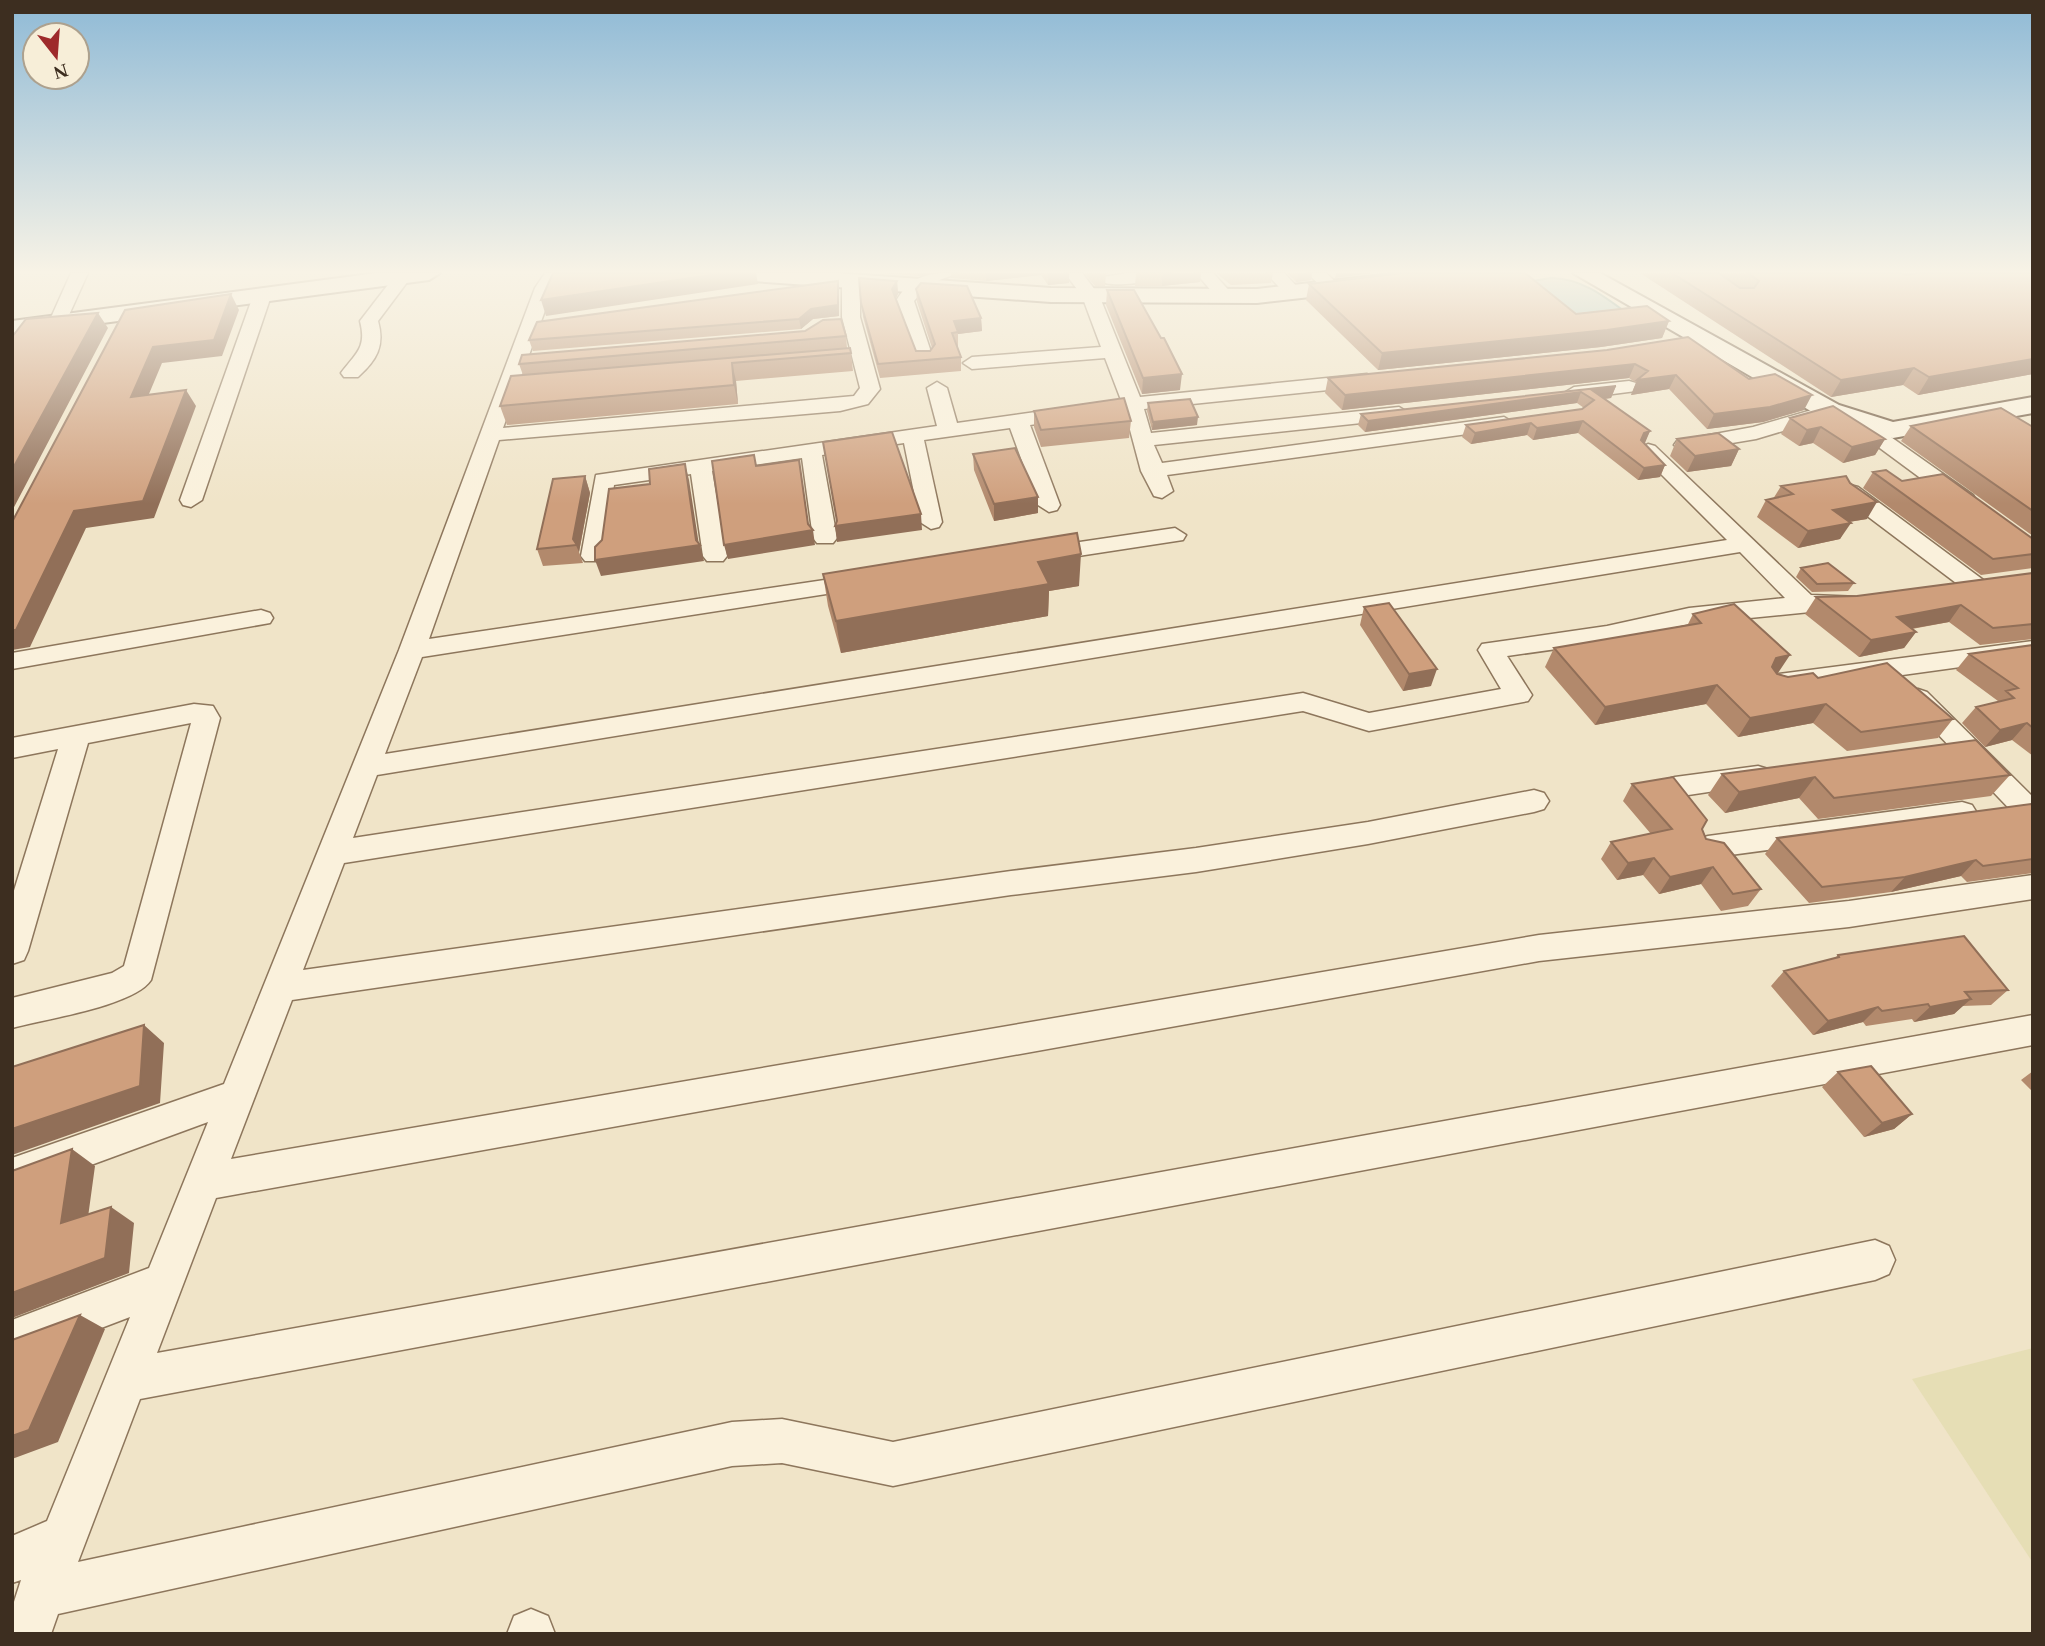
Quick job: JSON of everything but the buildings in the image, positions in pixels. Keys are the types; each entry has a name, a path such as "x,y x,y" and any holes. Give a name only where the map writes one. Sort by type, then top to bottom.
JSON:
{"main road":[{"path":"1719,350 1830,411 1857,422 1893,430 2028,405"}],"street":[{"path":"191,500 243,350"},
{"path":"351,373 368,359 371,350"},
{"path":"26,1596 61,1539 236,1096 282,987 412,650 490,435 526,373 534,350"},
{"path":"490,435 853,403 868,394 870,389 859,350"},
{"path":"921,350 924,358"},
{"path":"972,363 1111,352 1133,404 1152,471 1162,491"},
{"path":"837,359 861,357"},
{"path":"593,556 604,480 1133,404 1381,379"},
{"path":"1548,396 1629,387"},
{"path":"937,388 949,430"},
{"path":"1575,412 1615,407"},
{"path":"1142,440 1414,411"},
{"path":"1805,603 1748,544 1648,450 1756,433 1830,411"},
{"path":"1152,471 1522,420"},
{"path":"1018,421 1049,505"},
{"path":"1857,422 1979,510"},
{"path":"913,436 931,522"},
{"path":"811,450 825,538"},
{"path":"701,466 715,556"},
{"path":"1850,492 1988,585 1938,591"},
{"path":"1012,559 1175,535"},
{"path":"366,767 1748,544"},
{"path":"412,650 889,578"},
{"path":"332,853 1303,702 1320,703 1360,721 1369,722 1437,711 1519,695 1502,673 1491,650 1607,634 1689,616 1805,603 1872,599"},
{"path":"12,662 261,618"},
{"path":"1775,684 2033,649"},
{"path":"1887,667 1952,749 2027,810"},
{"path":"12,748 194,713 203,713 206,718 139,970 133,979 118,986 12,1013"},
{"path":"12,951 76,735"},
{"path":"1675,787 1786,772"},
{"path":"282,987 1011,883 1196,860 1368,833 1534,801"},
{"path":"1708,847 2027,810"},
{"path":"202,1182 1539,947 1849,914 2033,887"},
{"path":"123,1381 2033,1030"},
{"path":"12,1176 236,1096"},
{"path":"26,1596 732,1444 782,1441 893,1464 1875,1260"},
{"path":"12,1341 162,1284"}],"shaded area":[{"path":"2033,1348 2033,1563 1912,1379"}]}
